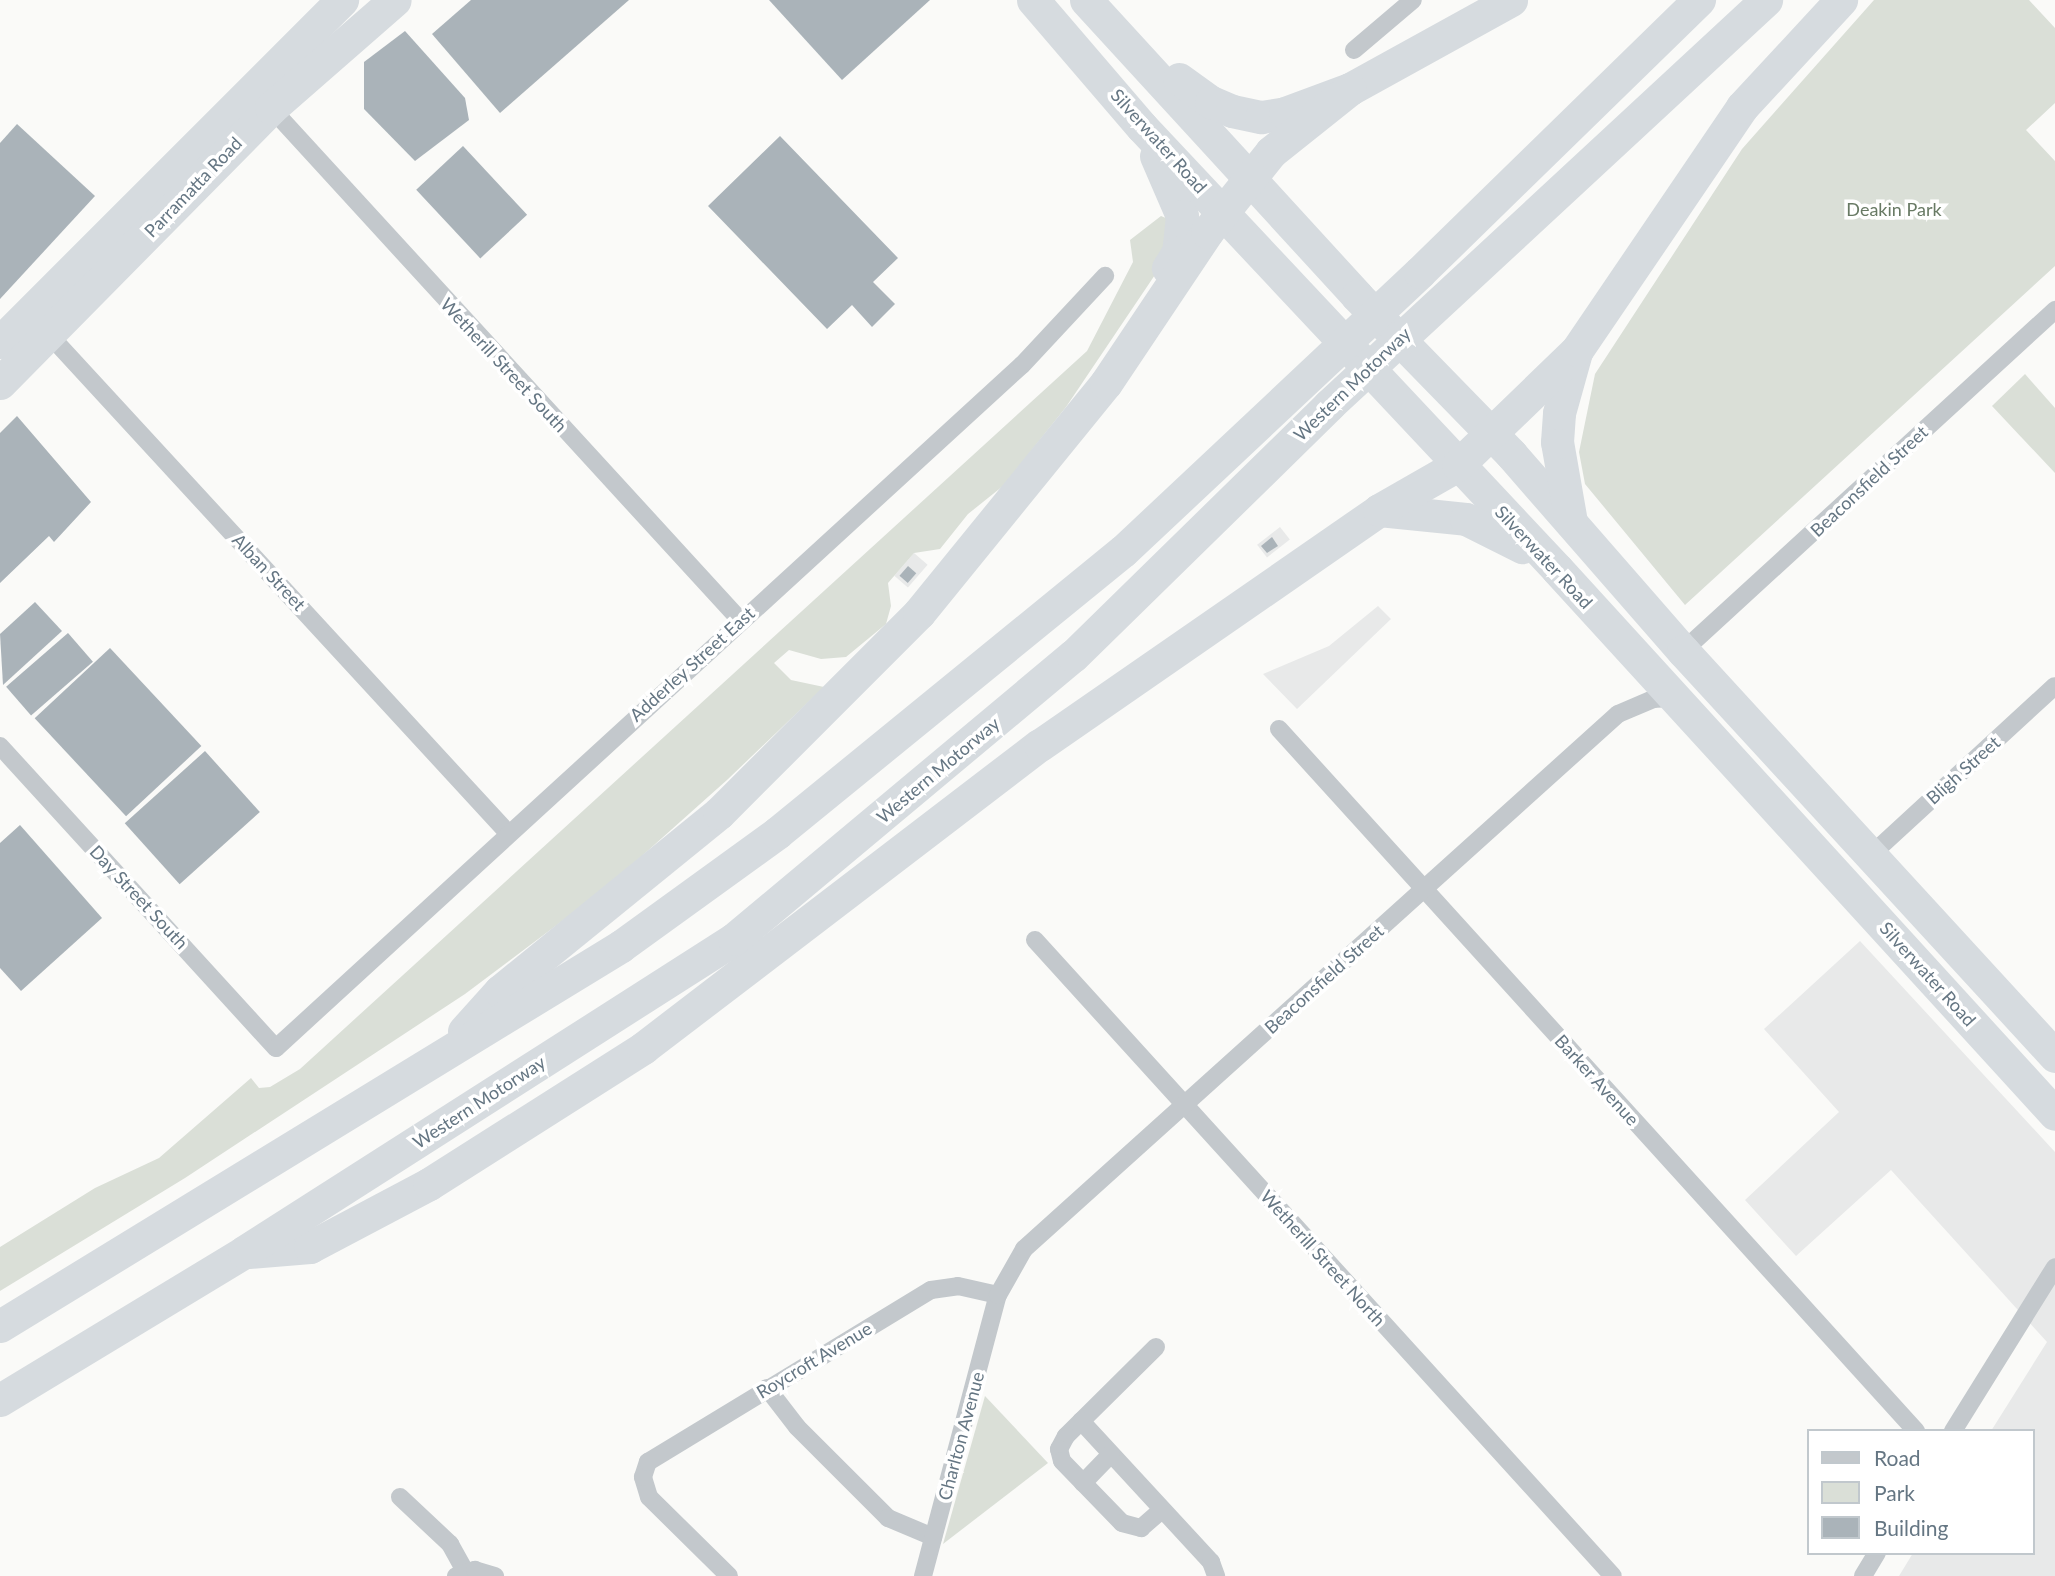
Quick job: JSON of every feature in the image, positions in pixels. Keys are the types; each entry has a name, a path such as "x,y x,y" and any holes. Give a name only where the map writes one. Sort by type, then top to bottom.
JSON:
{"highway":[{"name":"Parramatta Road","path":"0,383 38,324 342,0"},
{"name":"Parramatta Road","path":"0,342 38,324 271,108 395,0"},
{"name":"Silverwater Road","path":"1033,0 1223,211 1557,569 2055,1114"},
{"path":"1088,0 1211,103 1232,111 1273,116 1350,89 1511,0"},
{"path":"1088,0 1366,305 1492,434 1684,651 2055,1056"},
{"name":"Western Motorway","path":"0,1326 435,1063 621,946 777,833 1037,625 1420,272 1699,0"},
{"name":"Western Motorway","path":"0,1400 244,1252 734,939 1073,656 1329,404 1766,0"},
{"path":"244,1252 310,1247 429,1184 643,1048 1040,745 1379,510 1458,465 1577,350 1742,107 1841,0"},
{"path":"989,530 1107,364 1178,252 1182,216 1176,194 1147,140 1111,88"},
{"path":"435,1063 500,992 719,813 799,737 919,613 1107,383 1223,211 1271,152 1350,89"},
{"path":"1571,523 1557,442 1559,413 1577,350"},
{"path":"1379,510 1454,516 1480,523 1557,569"}],"street":[{"path":"1354,50 1413,0"},
{"name":"Wetherill Street South","path":"271,108 740,620"},
{"name":"Adderley Street East","path":"276,1048 740,620 1022,365 1105,276"},
{"name":"Beaconsfield Street","path":"1684,651 2055,310"},
{"name":"Alban Street","path":"38,324 508,833"},
{"name":"Bligh Street","path":"1872,854 2055,686"},
{"name":"Beaconsfield Street","path":"998,1295 1024,1249 1618,714 1653,699 1675,698"},
{"name":"Barker Avenue","path":"1279,729 1914,1429"},
{"name":"Day Street South","path":"0,746 276,1048"},
{"name":"Wetherill Street North","path":"1035,940 1613,1576"},
{"path":"1954,1429 2055,1267"},
{"name":"Roycroft Avenue","path":"729,1576 649,1497 644,1470 657,1453 931,1290 958,1286 998,1295"},
{"name":"Charlton Avenue","path":"923,1576 998,1295"},
{"path":"1156,1347 1081,1421 1059,1449 1062,1461 1132,1528 1150,1523 1162,1510"},
{"path":"767,1388 797,1426 888,1518 933,1537"},
{"path":"1081,1421 1211,1562 1216,1576"},
{"path":"1083,1483 1111,1454"},
{"path":"400,1497 450,1544 460,1574 484,1570 495,1576"},
{"path":"1863,1576 1876,1555"}],"shaded area":[{"path":"1280,527 1290,540 1267,557 1257,545"},
{"path":"914,553 928,565 908,587 894,576"},
{"path":"1378,606 1391,619 1297,709 1263,674 1329,646"},
{"path":"1860,941 2055,1152 2055,1576 1899,1576 1912,1555 2034,1555 2034,1429 1992,1429 2047,1342 1891,1170 1796,1256 1745,1200 1839,1112 1764,1029"}],"green space":[{"name":"Deakin Park","path":"1874,0 2029,0 2055,28 2055,103 2026,130 2055,161 2055,266 1685,605 1585,484 1579,452 1595,374 1742,149"},
{"path":"1161,216 1173,221 1165,260 1066,407 1003,486 968,514 940,549 914,553 888,583 891,606 886,624 846,657 821,659 789,650 774,663 791,680 824,687 727,780 606,888 465,994 185,1178 0,1291 0,1247 95,1188 159,1158 251,1078 259,1088 270,1087 300,1069 1087,351 1133,262 1130,240"},
{"path":"2025,374 2055,408 2055,473 1992,406"},
{"path":"985,1396 1048,1463 943,1544"}],"building":[{"path":"471,0 629,0 500,113 432,34"},
{"path":"769,0 930,0 842,80"},
{"path":"405,31 465,98 469,120 415,161 364,109 364,62"},
{"path":"17,124 95,196 0,299 0,143"},
{"path":"780,136 898,258 873,282 895,304 872,327 852,305 827,329 708,206"},
{"path":"463,146 527,215 480,258 416,190"},
{"path":"17,416 91,502 54,542 49,536 0,583 0,433"},
{"path":"1272,537 1278,546 1267,553 1261,546"},
{"path":"908,566 916,573 908,583 899,576"},
{"path":"35,602 62,631 3,685 0,634"},
{"path":"68,633 93,662 31,715 6,687"},
{"path":"110,648 201,746 126,816 35,718"},
{"path":"205,751 260,812 180,884 125,823"},
{"path":"20,825 102,918 21,991 0,968 0,843"}]}
